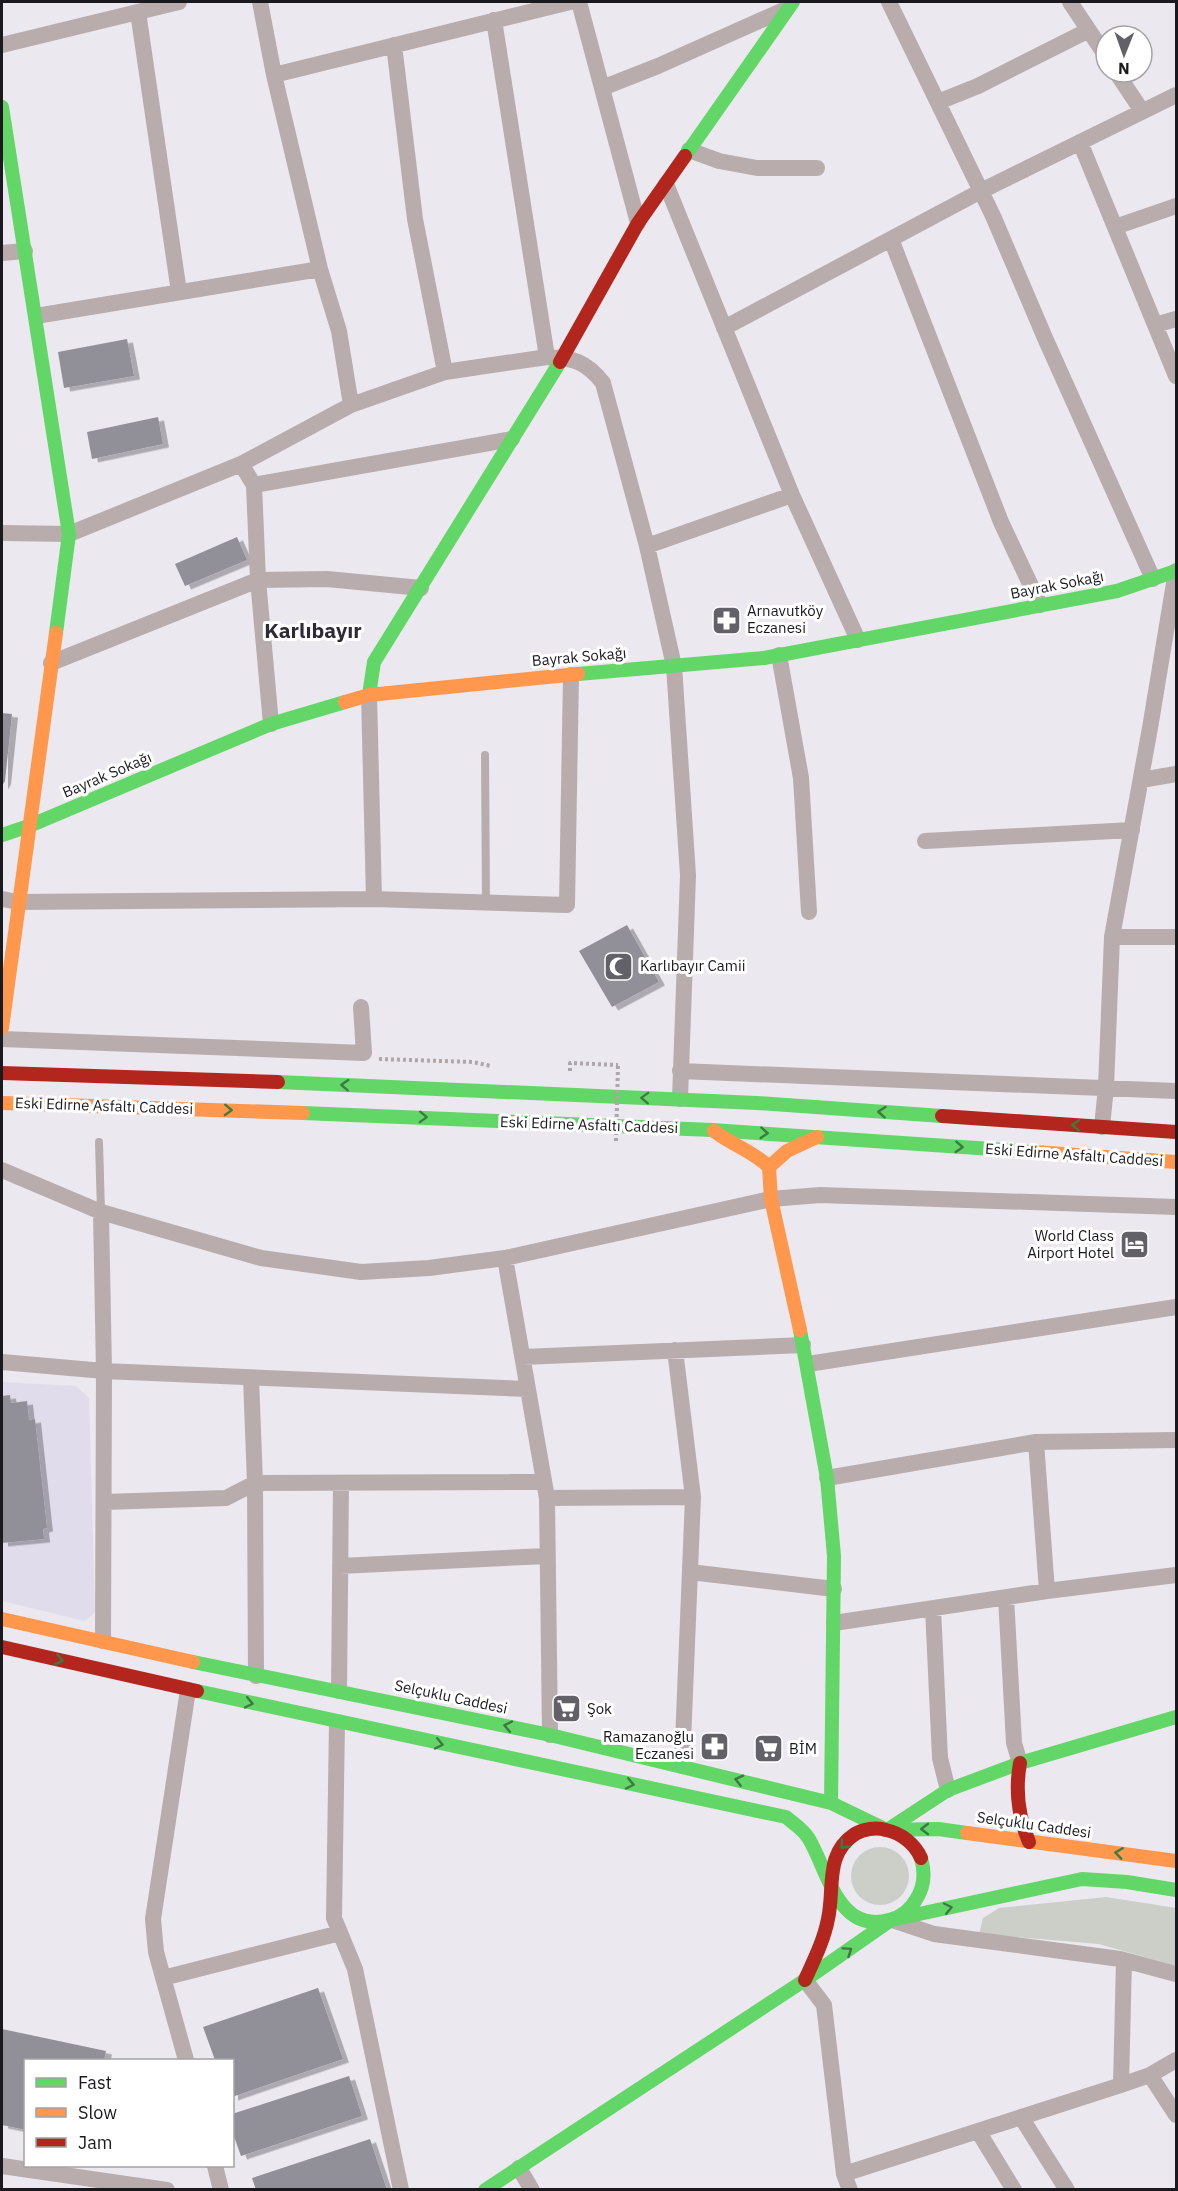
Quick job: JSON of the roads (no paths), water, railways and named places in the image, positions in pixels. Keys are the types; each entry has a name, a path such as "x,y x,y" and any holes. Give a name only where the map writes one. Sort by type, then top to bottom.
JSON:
{"main road":[{"path":"369,695 374,662 512,439 554,357 638,224 790,5"},
{"path":"2,107 69,534 29,826 10,901 2,1028"},
{"name":"Bayrak Sokağı","path":"2,835 29,826 271,724 369,695 779,655 1117,591 1176,571"},
{"name":"Eski Edirne Asfaltı Caddesi","path":"2,1073 680,1099 1176,1132"},
{"name":"Eski Edirne Asfaltı Caddesi","path":"2,1103 189,1108 712,1130 1176,1162"},
{"path":"712,1130 724,1139 758,1156 769,1167 771,1199 808,1364 827,1478 834,1556 831,1803"},
{"path":"769,1167 788,1151 817,1137"},
{"name":"Selçuklu Caddesi","path":"2,1619 256,1676 550,1735 831,1803 905,1837 916,1849 923,1863 925,1879 914,1905 904,1914 891,1920 805,1980 485,2190"},
{"path":"2,1647 188,1690 786,1817 809,1837 838,1901 849,1912 863,1920 877,1922 891,1920 1082,1879 1127,1882 1176,1890"},
{"path":"887,1830 948,1790 1020,1763 1176,1717"},
{"path":"1020,1763 1015,1784 1020,1823 1029,1842"},
{"name":"Selçuklu Caddesi","path":"805,1980 823,1939 829,1916 831,1870 836,1854 845,1841 859,1832 874,1828 938,1829 1176,1861"}],"street":[{"path":"2,45 180,2"},
{"path":"260,2 274,75 320,269 339,332 351,405"},
{"path":"274,75 570,2"},
{"path":"579,2 638,224"},
{"path":"889,2 981,191 1153,579"},
{"path":"1070,2 1094,38"},
{"path":"602,88 658,66 790,5"},
{"path":"138,12 178,292"},
{"path":"494,20 554,357"},
{"path":"938,102 978,86 1089,30"},
{"path":"394,45 415,219 445,372"},
{"path":"1124,84 1142,111"},
{"path":"724,328 981,191 1176,95"},
{"path":"1080,142 1176,376"},
{"path":"689,150 719,161 757,168 817,168"},
{"path":"666,184 792,495 858,640"},
{"path":"1115,227 1176,206"},
{"path":"891,239 1001,522 1041,605"},
{"path":"2,253 26,251"},
{"path":"36,316 320,269"},
{"path":"1155,325 1176,319"},
{"path":"2,533 69,534 241,464 351,405 445,372 554,357 585,364 603,382 647,546 674,666 688,875 680,1099"},
{"path":"254,485 512,439"},
{"path":"241,464 254,485 258,580 271,724"},
{"path":"647,546 792,495"},
{"path":"1102,1127 1106,1087 1112,937 1176,571"},
{"path":"51,663 258,580 327,579 421,588"},
{"path":"779,655 801,778 809,912"},
{"path":"10,901 374,899 567,905 571,675"},
{"path":"369,695 374,899"},
{"path":"1141,780 1176,774"},
{"path":"925,841 1132,830"},
{"path":"1112,937 1176,937"},
{"path":"2,1038 364,1053 362,1007"},
{"path":"680,1071 1176,1091"},
{"path":"2,1170 101,1212 261,1258 361,1272 429,1268 505,1258 771,1199 820,1195 1176,1207"},
{"path":"101,1212 104,1371 103,1641"},
{"path":"505,1258 545,1490 550,1735"},
{"path":"808,1364 1176,1307"},
{"path":"523,1357 803,1345"},
{"path":"675,1350 693,1497 682,1766"},
{"path":"2,1362 104,1371 527,1389"},
{"path":"251,1378 255,1483 256,1676"},
{"path":"827,1478 1036,1442 1176,1440"},
{"path":"1036,1442 1047,1591"},
{"path":"104,1502 226,1498 255,1483 341,1483 693,1497"},
{"path":"339,1691 341,1483"},
{"path":"340,1566 546,1556"},
{"path":"690,1572 834,1589"},
{"path":"834,1623 1047,1591 1176,1575"},
{"path":"1006,1597 1014,1743 1020,1763"},
{"path":"933,1608 940,1758 948,1790"},
{"path":"185,2059 156,1952 153,1919 188,1690"},
{"path":"337,1722 334,1918 355,1969 401,2190"},
{"path":"891,1920 934,1934 1124,1960 1176,1974"},
{"path":"163,1978 340,1933"},
{"path":"1121,2085 1124,1960"},
{"path":"805,1980 824,2006 847,2182 978,2131 1121,2085 1150,2074 1176,2060"},
{"path":"1150,2074 1176,2115"},
{"path":"1021,2117 1067,2190"},
{"path":"978,2131 1014,2190"},
{"path":"2,2166 167,2190"},
{"path":"215,2167 221,2190"},
{"path":"519,2168 532,2190"}],"lane":[{"path":"485,755 486,904"},
{"path":"99,1142 101,1212"}],"place":[{"name":"Arnavutköy Eczanesi","path":"726,620"},
{"name":"Karlıbayır Camii","path":"619,966"},
{"name":"World Class Airport Hotel","path":"1135,1245"},
{"name":"Şok","path":"566,1709"},
{"name":"Ramazanoğlu Eczanesi","path":"715,1746"},
{"name":"BİM","path":"768,1749"}],"district":[{"name":"Karlıbayır","path":"313,631"}]}
